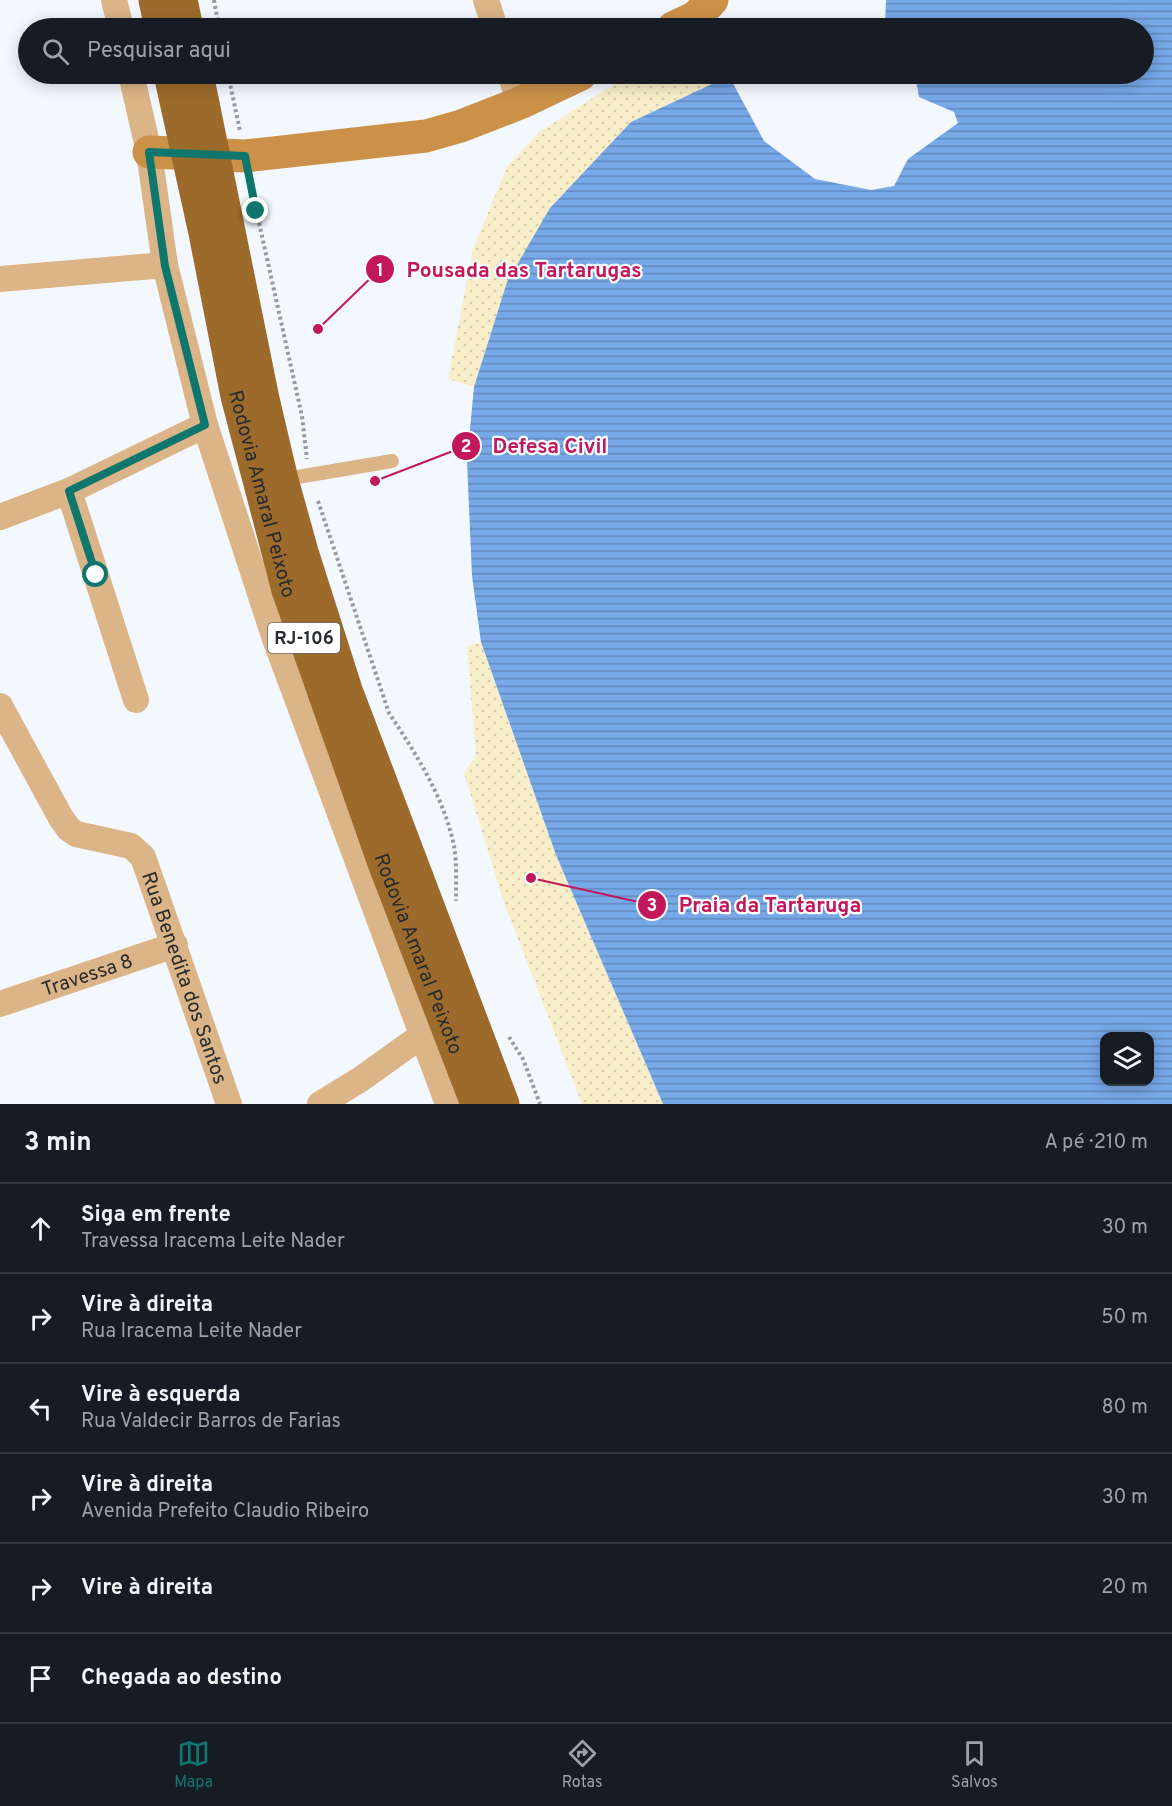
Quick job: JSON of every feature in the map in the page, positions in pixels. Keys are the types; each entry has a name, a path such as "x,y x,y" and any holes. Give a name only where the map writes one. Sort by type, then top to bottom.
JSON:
{"highway":[{"path":"155,0 159,18"},
{"path":"181,0 185,18"},
{"name":"Rodovia Amaral Peixoto","path":"176,84 223,159"},
{"name":"Rodovia Amaral Peixoto","path":"200,84 223,159 205,233 237,396 284,480 302,552 346,690 503,1104"},
{"name":"Rodovia Amaral Peixoto","path":"284,480 288,590 372,830 477,1104"}],"street":[{"path":"114,0 118,18"},
{"path":"486,0 492,18"},
{"path":"694,18 712,0"},
{"path":"133,84 149,152 165,266 205,425 275,639 448,1104"},
{"path":"149,152 223,159 426,136 461,126 515,88 534,84"},
{"path":"0,279 165,266"},
{"path":"0,517 69,491 205,425"},
{"path":"69,491 136,700"},
{"name":"Rua Benedita dos Santos","path":"0,706 69,829 76,834 131,846 143,857 230,1104"},
{"name":"Travessa 8","path":"0,1004 175,945"},
{"path":"320,1104 361,1079 422,1036"}],"lane":[{"path":"284,480 392,461"}],"path":[{"path":"214,0 217,18"},
{"path":"227,84 223,159 303,416 284,480 355,606 389,713 442,803 454,847 457,906"},
{"path":"506,1033 523,1059 540,1104"}],"sand":[{"path":"614,84 719,84 507,282 474,387 448,379 473,249 507,167 538,133"},
{"path":"481,642 556,855 663,1104 582,1104 503,900 464,773 476,755 467,646"}],"water":[{"path":"886,0 1172,0 1172,1104 663,1104 556,855 481,642 472,576 467,461 474,387 507,282 550,208 631,122 712,84 733,84 764,141 815,179 871,190 894,186 908,159 958,123 954,112 919,97 917,84 1154,84 1154,18 885,18"}],"place":[{"name":"Pousada das Tartarugas","path":"318,329"},
{"name":"Defesa Civil","path":"375,481"},
{"name":"Praia da Tartaruga","path":"531,878"}],"route":[{"path":"96,575 69,491 205,425 165,266 149,152 245,156 256,211"}]}
